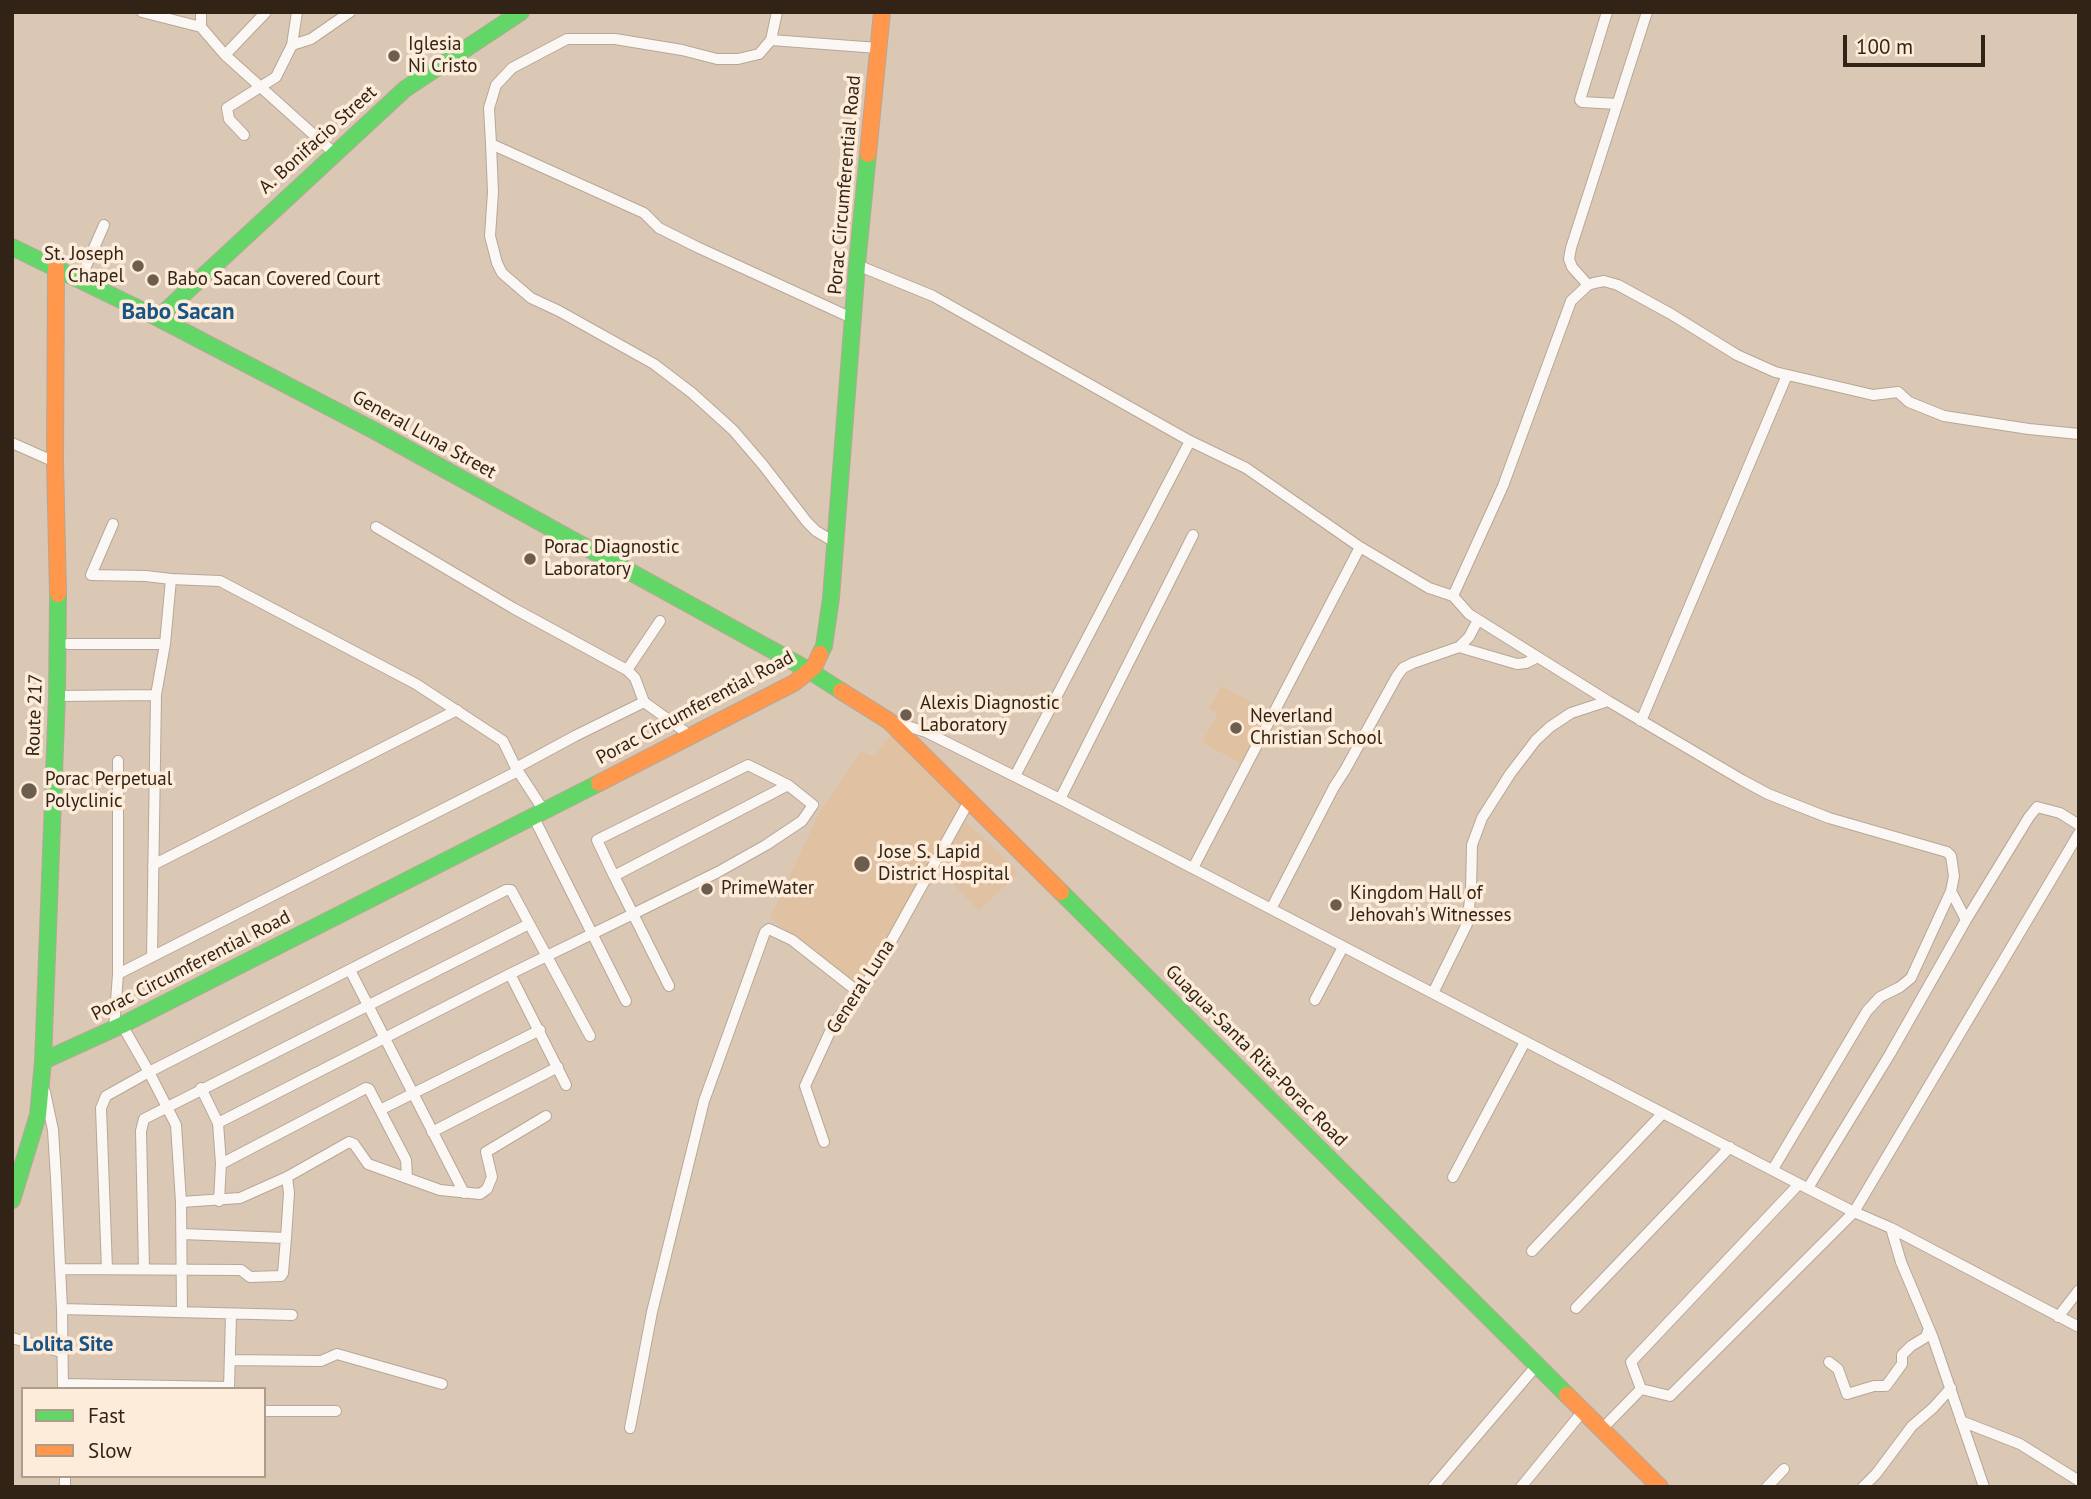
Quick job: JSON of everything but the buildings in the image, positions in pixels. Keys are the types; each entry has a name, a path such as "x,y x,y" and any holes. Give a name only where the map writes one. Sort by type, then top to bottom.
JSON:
{"main road":[{"name":"A. Bonifacio Street","path":"158,318 405,89 521,12"},
{"name":"Porac Circumferential Road","path":"43,1061 118,1027 691,736 794,683 810,671 824,646 831,598 882,12"},
{"name":"General Luna Street","path":"12,247 158,318 375,431 810,671"},
{"name":"Route 217","path":"12,1200 38,1115 43,1061 57,696 56,268"},
{"name":"Guagua-Santa Rita-Porac Road","path":"810,671 888,721 929,759 1660,1487"}],"street":[{"path":"142,12 201,27 225,55 334,153"},
{"path":"201,12 201,27"},
{"path":"225,55 266,12"},
{"path":"292,45 311,39 350,12"},
{"path":"777,12 771,40 759,54 738,59 717,59 615,38 567,39 512,68 496,85 489,108 493,192 491,236 502,273 531,298 654,364 692,393 733,430 807,522 836,543"},
{"path":"1607,12 1580,100 1617,104"},
{"path":"1588,285 1572,267 1569,259 1570,248 1647,12"},
{"path":"244,135 229,119 227,108 276,77 292,45 298,14"},
{"path":"771,40 878,48"},
{"path":"491,144 644,213 659,228 854,319"},
{"path":"80,280 104,225"},
{"path":"858,265 933,296 1190,441 1246,468 1360,547 1429,587 1453,596 1478,620 1641,721 1768,794 1829,818 1947,852 1951,856 1954,876 1951,891 1911,978 1880,997 1867,1011 1773,1169"},
{"path":"1453,596 1503,486 1571,301 1588,285 1604,281 1618,285 1737,355 1787,375 1873,394 1898,392 1909,402 1944,416 2079,434"},
{"path":"1641,721 1787,375"},
{"path":"1015,776 1190,441"},
{"path":"12,443 55,462"},
{"path":"114,524 91,575 220,581 416,684 503,741 626,1001"},
{"path":"376,527 513,608 627,670 635,678 644,702 691,736"},
{"path":"1060,799 1194,535"},
{"path":"1193,868 1360,547"},
{"path":"152,957 156,695 165,644 171,579"},
{"path":"1271,909 1334,787 1397,676 1403,668 1413,663 1460,647 1478,620"},
{"path":"627,670 660,621"},
{"path":"68,644 165,644"},
{"path":"1460,647 1517,664 1538,657"},
{"path":"57,696 156,695"},
{"path":"1433,993 1466,924 1471,891 1472,845 1482,818 1524,754 1550,727 1571,713 1608,701"},
{"path":"118,974 644,702"},
{"path":"153,866 457,710"},
{"path":"888,721 926,732 1015,776 1854,1212 1891,1228 2079,1328"},
{"path":"118,761 118,1027 149,1072 176,1125 181,1202 182,1312"},
{"path":"218,1123 510,975 634,914 718,872 802,821 813,805 788,785 748,765 597,840 614,876 634,914 669,986"},
{"path":"614,876 788,785"},
{"name":"General Luna","path":"824,1142 805,1086 834,1023 873,974 969,801"},
{"path":"1642,1389 1631,1362 1804,1186 1885,1064 1966,920 2029,817 2037,807 2060,813 2079,825"},
{"path":"1642,1389 1670,1396 1854,1212 2079,833"},
{"path":"107,1269 101,1108 103,1100 110,1092 508,889 511,890 590,1036"},
{"path":"1951,891 1966,920"},
{"path":"144,1269 141,1125 144,1119 529,924"},
{"path":"630,1428 652,1312 704,1101 765,932 769,929 792,940 857,992"},
{"path":"1315,1000 1343,947"},
{"path":"350,970 464,1193"},
{"path":"510,975 566,1084"},
{"path":"380,1110 540,1030"},
{"path":"1453,1177 1525,1042"},
{"path":"432,1132 558,1067"},
{"path":"42,1080 53,1130 61,1269 62,1387"},
{"path":"201,1088 218,1123 221,1164 219,1201"},
{"path":"221,1164 365,1088 369,1089 406,1160 407,1177"},
{"path":"1532,1251 1663,1112"},
{"path":"181,1202 240,1198 287,1177 349,1142 354,1144 368,1164 440,1190 480,1194 489,1186 492,1175 486,1152 547,1116"},
{"path":"1576,1308 1730,1147"},
{"path":"61,1269 241,1270 250,1277 279,1276 283,1273 286,1238 289,1193 287,1177"},
{"path":"1891,1228 1901,1262 1951,1388 1984,1487"},
{"path":"182,1234 286,1238"},
{"path":"2058,1317 2079,1290"},
{"path":"62,1309 292,1315"},
{"path":"229,1387 231,1314"},
{"path":"1829,1362 1838,1369 1847,1394 1874,1385 1886,1386 1899,1371 1902,1355 1910,1346 1926,1337 1929,1328"},
{"path":"12,1338 61,1352"},
{"path":"230,1360 321,1361 337,1354 442,1384"},
{"path":"1433,1487 1537,1365"},
{"path":"1863,1487 1912,1426 1951,1388"},
{"path":"1602,1430 1642,1389"},
{"path":"266,1411 336,1411"},
{"path":"1521,1487 1583,1411"},
{"path":"1961,1421 2020,1444 2079,1481"},
{"path":"1767,1487 1784,1469"}],"shaded area":[{"name":"Neverland Christian School","path":"1222,686 1270,713 1241,764 1202,742 1218,714 1209,708"},
{"name":"Jose S. Lapid District Hospital","path":"893,732 964,802 877,962 856,986 770,918 820,811 861,751 873,757"},
{"path":"963,819 1019,872 979,911 936,866 951,851 946,846"}],"traffic: fast":[{"path":"158,318 405,89 521,12"},
{"path":"820,654 824,646 831,598 868,154"},
{"path":"12,247 158,318 375,431 810,671 841,691"},
{"path":"43,1061 57,696 58,594"},
{"path":"12,1200 38,1115 43,1061 122,1025 599,783"},
{"path":"1061,892 1567,1395"}],"traffic: slow":[{"path":"868,154 882,12"},
{"path":"56,268 55,462 58,594"},
{"path":"599,783 794,683 814,667 820,654"},
{"path":"841,691 889,721 1061,892"},
{"path":"1567,1395 1660,1487"}],"place":[{"name":"Iglesia Ni Cristo","path":"394,56"},
{"name":"St. Joseph Chapel","path":"138,266"},
{"name":"Babo Sacan Covered Court","path":"153,280"},
{"name":"Porac Diagnostic Laboratory","path":"530,559"},
{"name":"Alexis Diagnostic Laboratory","path":"906,715"},
{"name":"Neverland Christian School","path":"1236,728"},
{"name":"Porac Perpetual Polyclinic","path":"29,791"},
{"name":"Jose S. Lapid District Hospital","path":"862,864"},
{"name":"PrimeWater","path":"707,889"},
{"name":"Kingdom Hall of Jehovah's Witnesses","path":"1336,905"}],"district":[{"name":"Babo Sacan","path":"178,312"},
{"name":"Lolita Site","path":"68,1345"}]}
